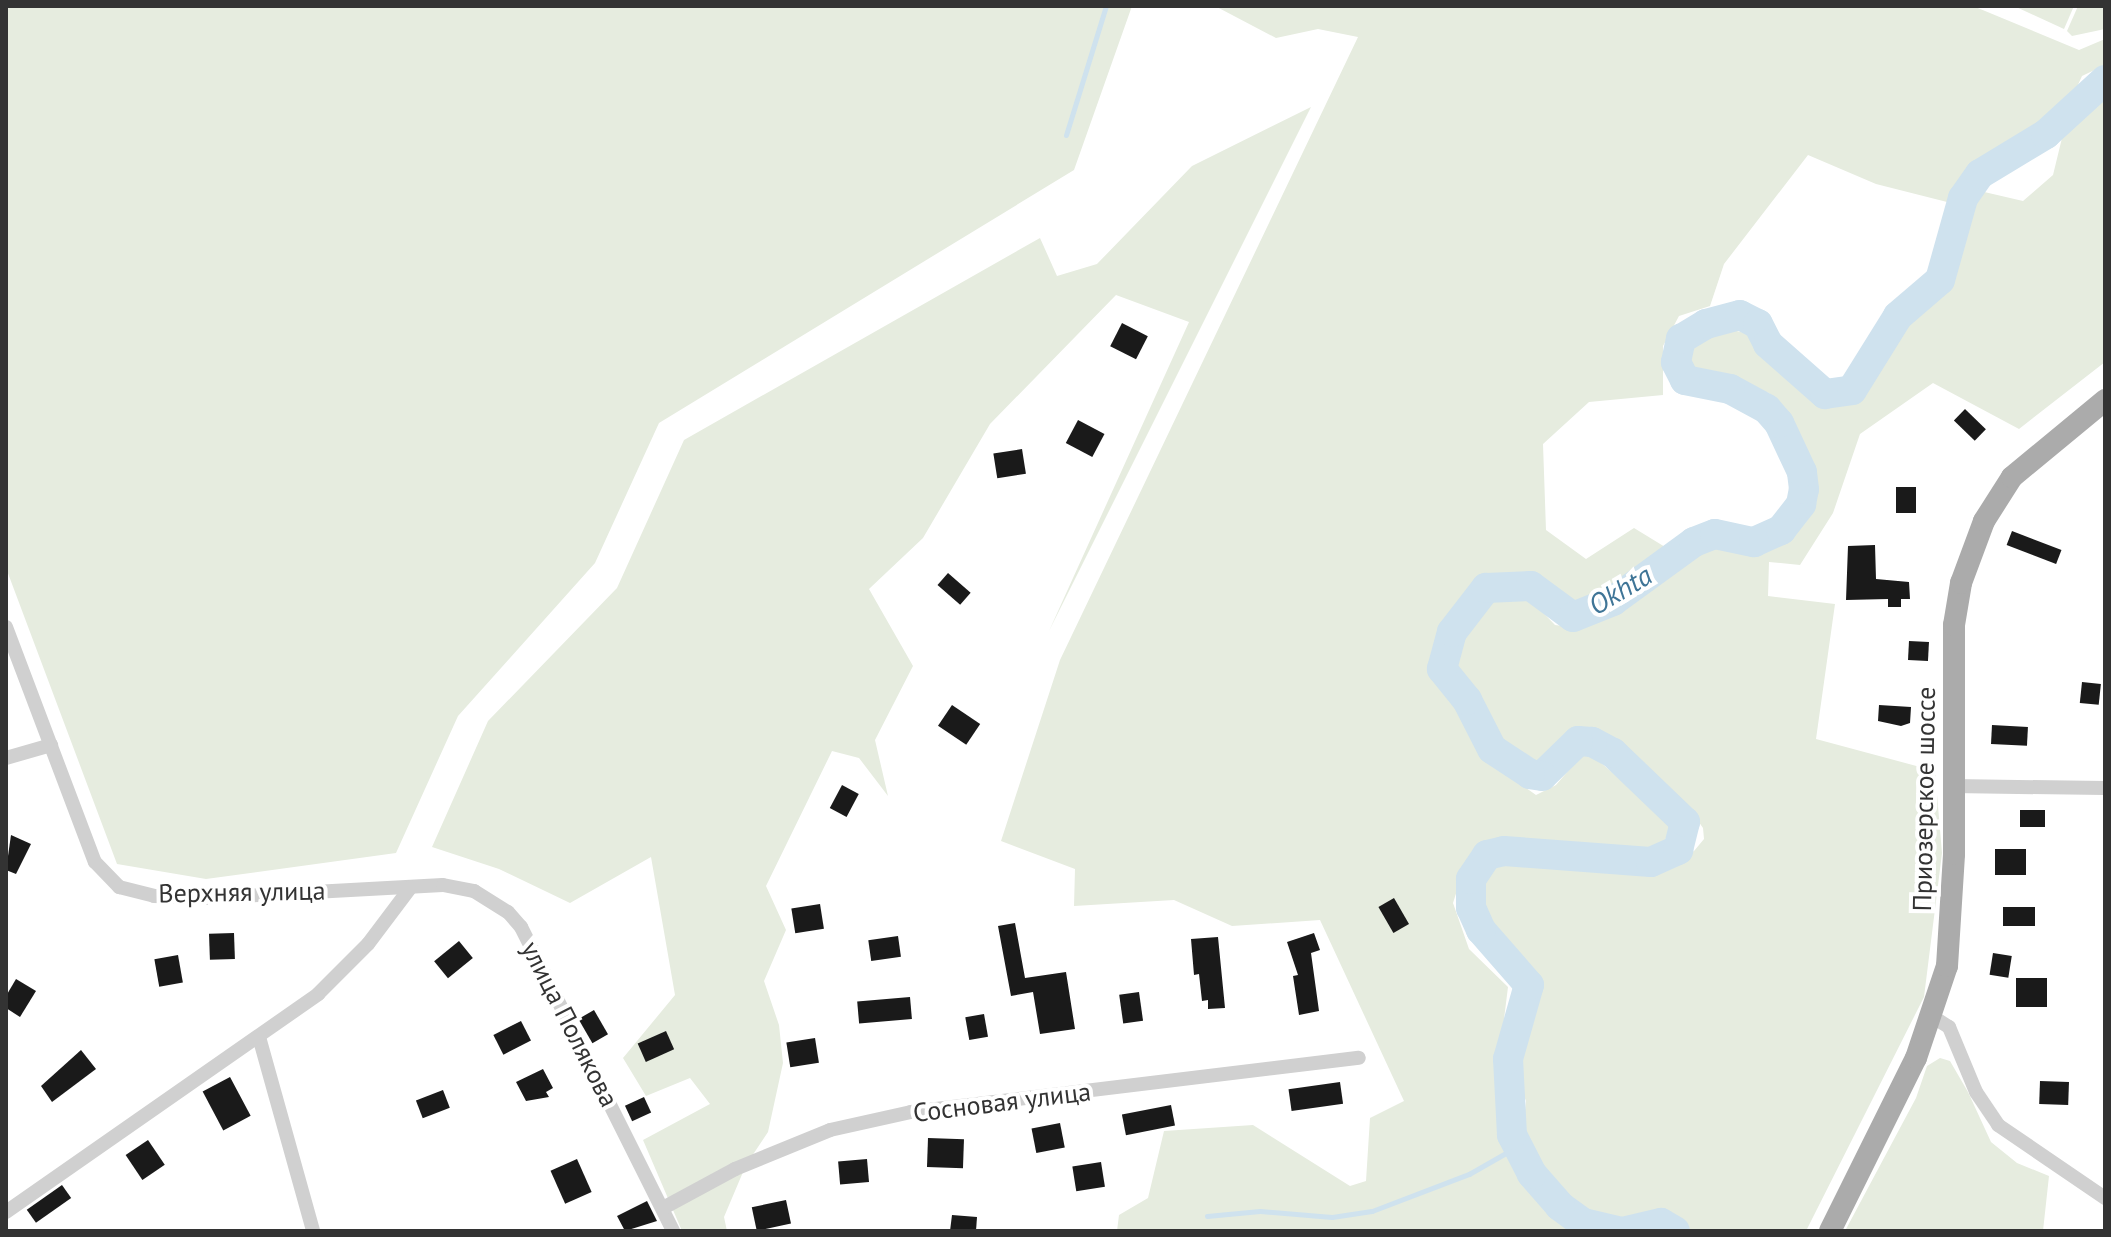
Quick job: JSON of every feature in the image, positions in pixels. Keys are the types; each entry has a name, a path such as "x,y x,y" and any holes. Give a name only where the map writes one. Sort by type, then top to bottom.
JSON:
{"main road":[{"name":"Приозерское шоссе","path":"1830,1231 1933,1017 1947,966 1951,918 1954,625 1972,550 2012,477 2105,400"}],"street":[{"name":"Верхняя улица","path":"6,627 95,862 119,887 154,896 204,898 411,887"},
{"path":"6,758 51,745"},
{"path":"1953,786 2105,788"},
{"path":"6,1212 318,994 368,944 411,887"},
{"name":"улица Полякова","path":"411,887 474,891 521,927 673,1231"},
{"path":"1933,1017 1949,1027 1976,1092 1998,1125 2105,1198"},
{"path":"259,1037 313,1231"},
{"name":"Сосновая улица","path":"663,1208 735,1169 830,1130 911,1112 1359,1058"}],"shaded area":[{"path":"6,6 1132,6 1074,170 659,423 595,563 458,716 396,853 206,879 117,864 6,568"},
{"path":"1215,6 1973,6 2079,50 2105,39 2105,65 2082,76 2065,113 1974,165 1951,203 1876,184 1808,155 1724,264 1710,306 1679,316 1663,346 1663,395 1589,402 1543,444 1546,530 1586,559 1634,528 1670,550 1579,609 1523,573 1484,580 1445,631 1433,673 1457,704 1484,758 1536,795 1556,785 1582,755 1592,755 1674,826 1660,847 1640,853 1498,838 1467,859 1453,903 1469,949 1508,987 1499,1059 1502,1135 1522,1181 1550,1212 1579,1231 1117,1231 1119,1215 1148,1198 1164,1131 1253,1125 1350,1186 1366,1181 1370,1118 1404,1101 1320,920 1232,926 1174,900 1074,906 1075,869 1001,841 1060,660 1358,37 1318,29 1276,38"},
{"path":"2014,6 2074,6 2064,29"},
{"path":"2078,6 2105,6 2105,29 2072,36 2067,31"},
{"path":"2105,97 2105,362 2019,429 1933,383 1860,434 1833,513 1800,565 1769,562 1768,596 1835,604 1816,739 1935,771 1942,853 1924,997 1806,1231 1689,1231 1676,1216 1631,1221 1590,1214 1560,1195 1538,1171 1523,1128 1526,1101 1518,1080 1540,984 1531,967 1490,924 1481,903 1486,867 1496,859 1537,859 1656,873 1694,851 1704,839 1703,828 1689,808 1615,739 1590,727 1577,729 1543,763 1513,754 1455,667 1463,629 1492,596 1504,592 1530,599 1555,625 1577,628 1601,619 1672,572 1699,547 1718,542 1752,550 1798,531 1816,500 1792,421 1769,393 1687,371 1686,346 1724,328 1745,333 1811,401 1833,405 1856,397 1902,323 1946,285 1960,253 1969,209 1980,191 2023,201 2053,175 2062,138"},
{"path":"1311,107 1049,631 1189,322 1116,295 990,424 923,538 869,589 913,666 875,740 888,796 859,758 832,751 766,886 786,930 764,981 779,1025 783,1063 768,1132 746,1165 724,1217 727,1231 682,1231 643,1140 710,1104 690,1078 646,1096 623,1058 675,995 651,857 570,903 499,869 432,847 488,721 617,588 684,440 1040,238 1057,276 1097,264 1192,166"},
{"path":"1940,1058 1950,1061 1991,1142 2017,1163 2049,1176 2043,1231 1845,1231 1916,1098 1927,1066"}],"building":[{"path":"1122,323 1148,336 1136,359 1110,346"},
{"path":"1965,409 1986,429 1975,441 1954,421"},
{"path":"1078,420 1104,434 1092,457 1066,443"},
{"path":"1022,449 1026,474 997,478 993,454"},
{"path":"1896,487 1916,487 1916,513 1896,513"},
{"path":"2012,531 2061,550 2056,564 2007,545"},
{"path":"1875,545 1876,579 1909,582 1910,599 1901,599 1901,607 1888,607 1888,599 1846,600 1848,546"},
{"path":"948,573 971,593 960,605 938,585"},
{"path":"1909,641 1929,642 1928,661 1908,660"},
{"path":"2082,682 2101,684 2099,705 2080,703"},
{"path":"952,705 980,724 966,745 938,726"},
{"path":"1879,705 1911,707 1910,723 1901,726 1878,721"},
{"path":"1992,725 2028,727 2027,746 1991,744"},
{"path":"842,785 859,794 847,817 830,808"},
{"path":"2020,810 2045,810 2045,827 2020,827"},
{"path":"11,835 31,844 16,874 6,870"},
{"path":"1995,849 2026,849 2026,875 1995,875"},
{"path":"1394,898 1409,924 1393,933 1378,907"},
{"path":"820,904 824,929 795,933 791,909"},
{"path":"2003,907 2035,907 2035,926 2003,926"},
{"path":"1015,923 1025,978 1066,972 1075,1029 1040,1034 1033,992 1011,996 998,926"},
{"path":"234,933 235,959 210,960 209,934"},
{"path":"1314,933 1320,950 1311,953 1319,1011 1299,1015 1293,976 1298,975 1287,942"},
{"path":"898,936 901,957 871,961 868,940"},
{"path":"1218,937 1225,1008 1208,1009 1208,1000 1202,1001 1199,974 1194,975 1191,939"},
{"path":"459,941 473,958 448,978 434,961"},
{"path":"1993,953 2012,956 2008,978 1990,975"},
{"path":"178,955 183,983 159,987 154,959"},
{"path":"2016,978 2047,978 2047,1007 2016,1007"},
{"path":"16,979 36,991 20,1017 6,1008 6,996"},
{"path":"1139,992 1143,1021 1123,1024 1119,995"},
{"path":"910,997 912,1019 859,1024 857,1002"},
{"path":"594,1010 608,1034 592,1043 578,1019"},
{"path":"984,1014 988,1037 969,1040 965,1017"},
{"path":"521,1021 531,1041 503,1055 493,1035"},
{"path":"666,1031 674,1049 646,1062 638,1044"},
{"path":"815,1038 819,1063 790,1067 786,1043"},
{"path":"81,1050 96,1069 52,1102 41,1086"},
{"path":"543,1069 553,1088 546,1092 549,1097 526,1101 516,1082"},
{"path":"230,1077 251,1116 223,1130 203,1092"},
{"path":"2040,1081 2069,1082 2068,1105 2039,1104"},
{"path":"1340,1082 1343,1104 1292,1111 1289,1089"},
{"path":"443,1090 450,1108 423,1118 416,1100"},
{"path":"644,1097 651,1112 632,1121 625,1106"},
{"path":"1171,1105 1175,1126 1126,1135 1122,1115"},
{"path":"1060,1123 1065,1148 1036,1153 1032,1129"},
{"path":"928,1138 964,1139 963,1168 927,1167"},
{"path":"148,1140 165,1165 142,1180 126,1155"},
{"path":"577,1159 592,1192 565,1204 551,1171"},
{"path":"867,1159 869,1182 840,1184 838,1162"},
{"path":"1101,1162 1105,1187 1076,1191 1072,1167"},
{"path":"62,1185 71,1198 36,1223 27,1210"},
{"path":"786,1200 791,1223 757,1231 752,1207"},
{"path":"647,1201 657,1221 625,1231 617,1216"},
{"path":"952,1215 977,1217 976,1231 950,1231"}],"waterway":[{"path":"1066,135 1106,6"},
{"name":"Okhta","path":"1618,1231 1583,1223 1560,1206 1532,1174 1512,1135 1508,1059 1529,985 1481,930 1471,908 1471,879 1487,855 1504,851 1651,862 1678,850 1685,822 1613,753 1592,742 1578,741 1542,776 1530,774 1492,749 1467,700 1442,669 1452,632 1486,588 1531,586 1573,617 1613,601 1694,542 1715,534 1754,542 1781,530 1801,504 1804,489 1802,472 1779,423 1767,409 1730,389 1685,380 1676,362 1681,339 1706,324 1740,315 1758,324 1768,344 1825,394 1852,390 1898,316 1940,280 1963,198 1980,174 2046,134 2105,80"},
{"path":"1207,1216 1260,1211 1332,1217 1372,1211 1469,1174 1518,1146"},
{"name":"Okhta","path":"1626,1231 1661,1223 1675,1231"}]}
